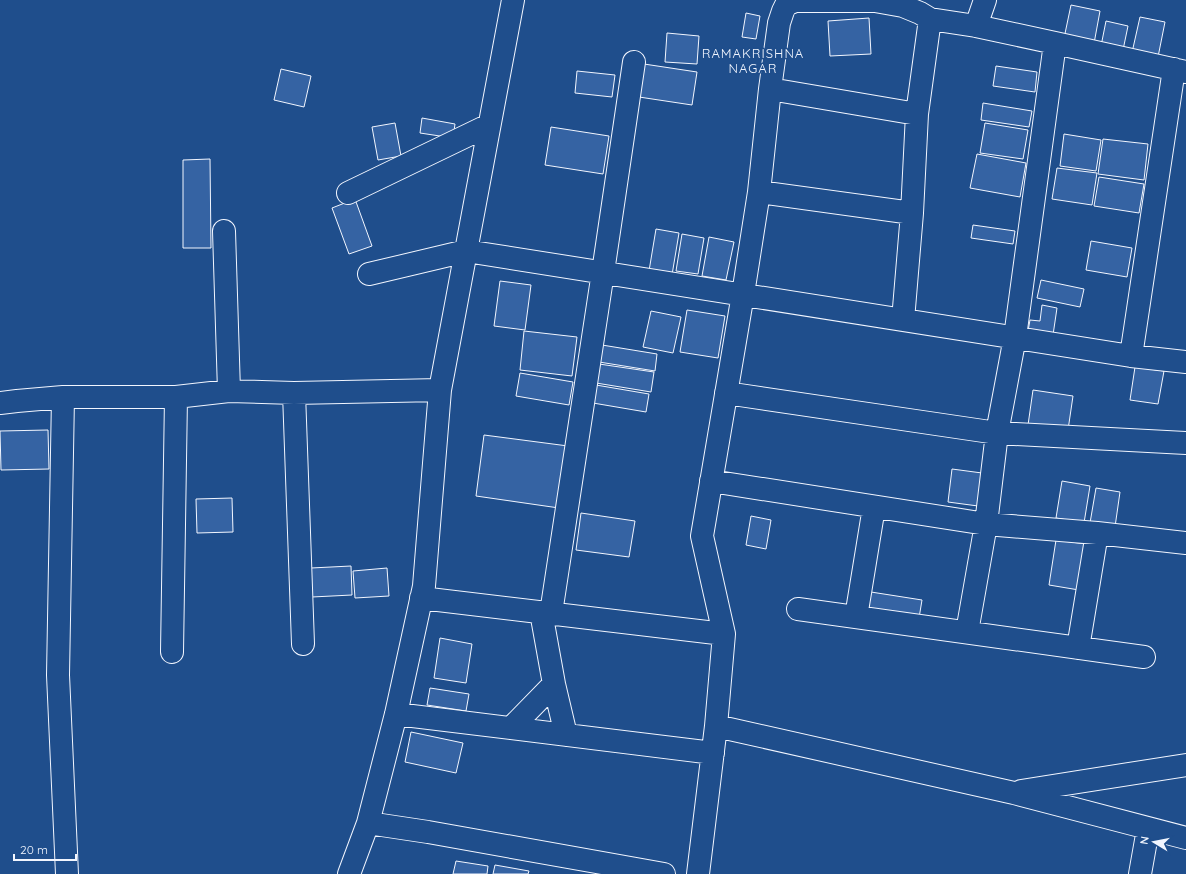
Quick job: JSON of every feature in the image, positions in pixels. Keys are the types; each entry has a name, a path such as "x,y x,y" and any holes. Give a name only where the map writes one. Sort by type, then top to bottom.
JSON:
{"street":[{"path":"349,874 368,823 396,714 424,586 440,390 513,0"},
{"path":"976,26 985,0"},
{"path":"698,874 716,726 724,634 702,536 710,481 744,294 760,192 770,89 779,23 786,5 795,1 875,2 903,6 930,19 976,26 1180,70 1131,356"},
{"path":"903,320 912,213 917,114 930,19"},
{"path":"967,632 986,524 997,433 1016,337 1055,43"},
{"path":"566,735 554,684 546,613 603,272 634,62"},
{"path":"770,89 917,114"},
{"path":"348,193 489,125"},
{"path":"760,192 912,213"},
{"path":"224,231 229,391"},
{"path":"369,274 466,251 1131,356 1186,362"},
{"path":"0,403 17,400 63,397 176,396 229,391 294,393 440,390"},
{"path":"294,393 303,644"},
{"path":"726,393 997,433 1186,443"},
{"path":"172,652 176,396"},
{"path":"63,397 58,675 67,874"},
{"path":"710,481 986,524 1097,533 1186,543"},
{"path":"856,617 874,506"},
{"path":"1078,648 1097,533"},
{"path":"421,598 724,634"},
{"path":"798,609 1144,657"},
{"path":"511,728 554,684"},
{"path":"396,714 713,753"},
{"path":"716,726 1014,793 1186,838"},
{"path":"1014,793 1186,765"},
{"path":"368,823 428,832 664,874"},
{"path":"1140,874 1148,829"}],"building":[{"path":"1071,5 1100,11 1093,49 1063,43"},
{"path":"746,13 760,16 756,39 742,37"},
{"path":"1140,17 1165,22 1157,62 1131,57"},
{"path":"869,18 871,54 830,56 828,21"},
{"path":"1106,21 1128,26 1123,50 1101,46"},
{"path":"667,33 699,36 697,64 665,62"},
{"path":"644,64 697,72 692,105 639,97"},
{"path":"996,66 1037,72 1035,92 993,86"},
{"path":"281,69 311,76 304,107 274,100"},
{"path":"577,71 615,75 612,97 575,93"},
{"path":"983,103 1032,111 1029,127 981,120"},
{"path":"422,118 455,124 453,138 420,133"},
{"path":"395,123 401,156 378,160 372,127"},
{"path":"985,123 1028,130 1023,159 980,153"},
{"path":"551,127 609,136 603,174 545,165"},
{"path":"1064,134 1101,140 1096,171 1060,166"},
{"path":"1103,139 1148,144 1144,180 1098,174"},
{"path":"977,154 1026,163 1020,197 970,188"},
{"path":"210,159 211,248 183,248 183,160"},
{"path":"1057,168 1097,173 1092,205 1052,199"},
{"path":"1099,177 1144,184 1139,213 1094,206"},
{"path":"355,199 372,246 349,254 332,208"},
{"path":"973,225 1015,231 1013,244 971,238"},
{"path":"656,229 679,233 672,275 649,271"},
{"path":"682,234 704,238 698,274 676,271"},
{"path":"709,237 734,242 726,280 702,276"},
{"path":"1091,241 1132,248 1127,277 1086,270"},
{"path":"1041,280 1084,289 1080,307 1037,298"},
{"path":"500,281 531,285 525,330 494,326"},
{"path":"1042,305 1057,308 1053,335 1028,331 1030,320 1040,321"},
{"path":"687,310 725,316 718,358 680,352"},
{"path":"651,311 681,317 673,353 643,347"},
{"path":"524,331 577,337 572,376 520,370"},
{"path":"602,345 657,354 655,371 599,362"},
{"path":"599,364 654,372 651,392 596,383"},
{"path":"1135,367 1164,371 1158,404 1130,400"},
{"path":"520,373 573,382 569,405 516,396"},
{"path":"596,385 649,394 646,412 593,403"},
{"path":"1033,390 1073,396 1068,430 1028,425"},
{"path":"48,430 49,469 1,470 0,431"},
{"path":"484,435 568,446 559,508 476,496"},
{"path":"952,469 982,473 978,506 948,502"},
{"path":"1062,481 1090,486 1084,523 1056,518"},
{"path":"1096,488 1120,492 1115,527 1090,523"},
{"path":"232,498 233,532 197,533 196,499"},
{"path":"581,513 635,521 629,557 576,550"},
{"path":"751,516 771,520 766,549 746,545"},
{"path":"1056,540 1086,544 1079,590 1049,585"},
{"path":"351,566 352,595 312,597 311,568"},
{"path":"387,568 389,596 355,598 353,571"},
{"path":"871,592 922,600 919,618 868,610"},
{"path":"440,638 472,644 466,683 434,678"},
{"path":"430,688 469,694 466,711 427,705"},
{"path":"411,732 463,743 456,773 405,762"},
{"path":"456,861 488,866 487,874 453,874"},
{"path":"495,865 529,871 528,874 493,874"}],"district":[{"name":"RAMAKRISHNA NAGAR","path":"753,60"}]}
